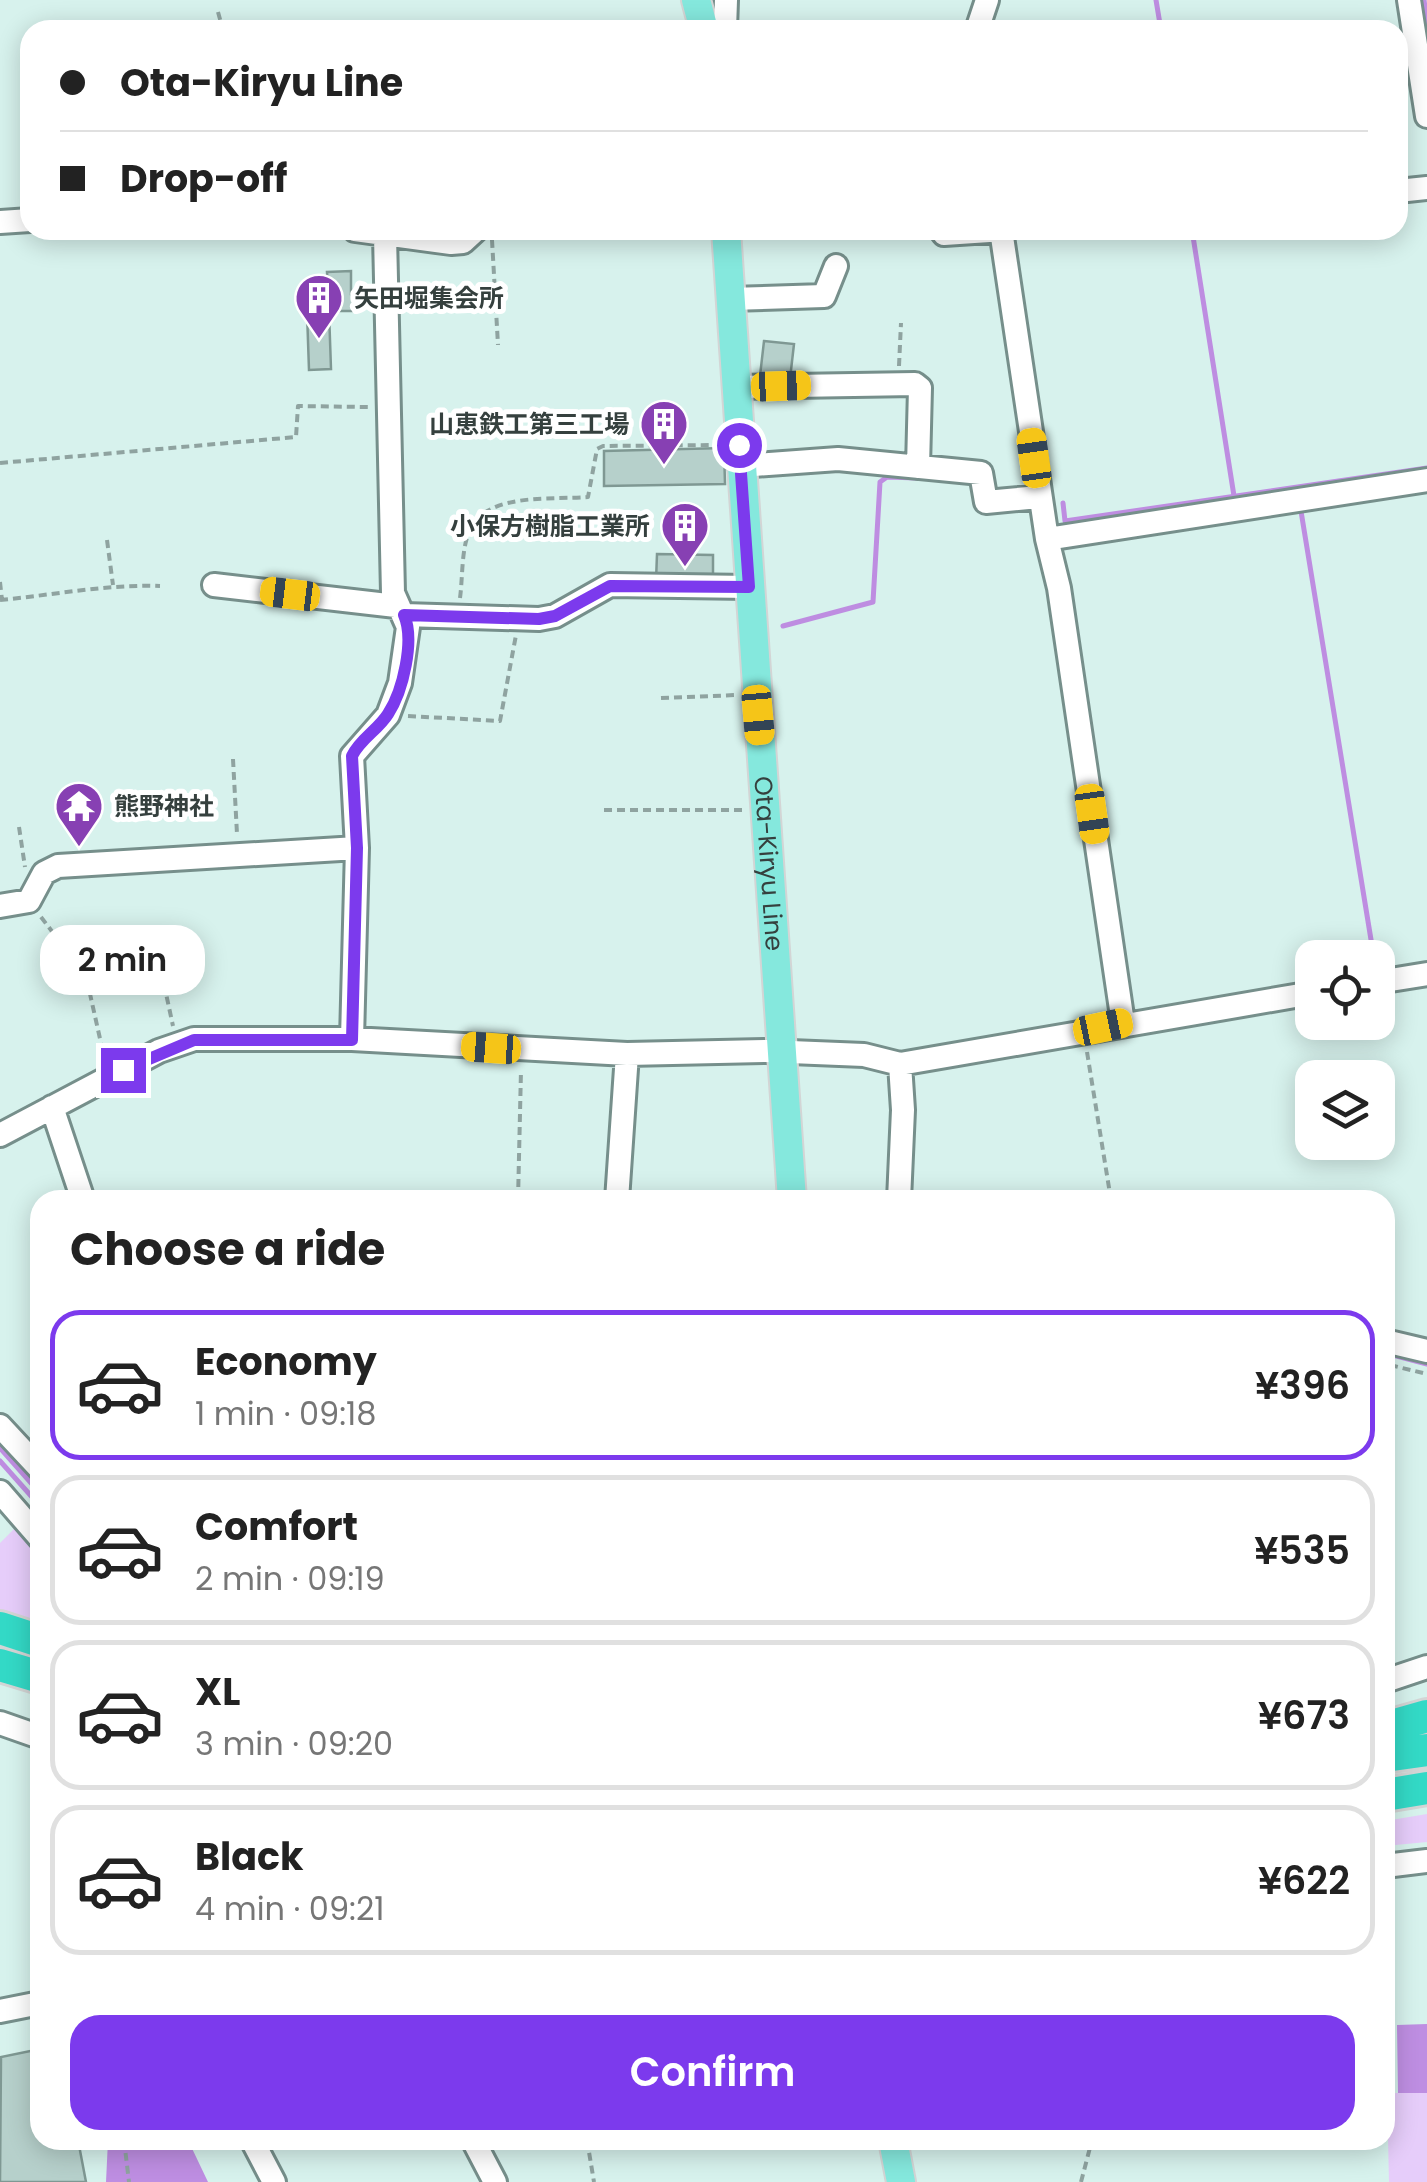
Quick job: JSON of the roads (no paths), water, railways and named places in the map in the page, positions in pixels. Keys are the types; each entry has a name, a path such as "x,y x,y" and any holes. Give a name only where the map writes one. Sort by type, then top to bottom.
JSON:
{"highway":[{"path":"0,1628 30,1638"},
{"path":"0,1665 30,1674"},
{"path":"1395,1725 1427,1716"},
{"path":"1395,1755 1427,1750"},
{"path":"1395,1794 1427,1791"}],"main road":[{"name":"Ota-Kiryu Line","path":"727,240 791,1190"},
{"path":"894,2150 901,2182"}],"street":[{"path":"1409,0 1427,116"},
{"path":"352,1040 357,848 352,756 388,715 402,674 408,633 400,610 388,407 385,240"},
{"path":"431,240 462,240"},
{"path":"1003,240 1039,496 1059,588 1123,1023"},
{"path":"730,299 824,296 836,266"},
{"path":"736,387 915,384 920,388 918,467"},
{"path":"740,455 838,459 981,473 986,502 1039,496"},
{"path":"1048,539 1427,480"},
{"path":"214,585 458,618 520,619 555,616 618,584 749,587"},
{"path":"0,906 29,901 44,873 58,866 357,848"},
{"path":"1395,979 1427,974"},
{"path":"0,1135 176,1045 243,1036 526,1051 864,1055 900,1064 1295,996"},
{"path":"618,1190 626,1054"},
{"path":"899,1190 903,1110 900,1064"},
{"path":"52,1108 80,1190"},
{"path":"1395,1343 1427,1351"},
{"path":"0,1426 30,1458"},
{"path":"0,1492 30,1526"},
{"path":"1395,1678 1427,1668"},
{"path":"0,1723 30,1734"},
{"path":"1395,1865 1427,1862"},
{"path":"0,2010 30,2005"},
{"path":"257,2150 274,2182"},
{"path":"478,2150 495,2182"}],"waterway":[{"path":"1156,0 1159,20"},
{"path":"1424,0 1427,22"},
{"path":"1194,240 1234,496"},
{"path":"1063,503 1065,521 1427,468"},
{"path":"783,626 873,602 880,482 887,477 917,478"},
{"path":"1300,505 1371,940"},
{"path":"1395,1356 1427,1364"},
{"path":"0,1448 30,1482"},
{"path":"0,1461 30,1495"}],"place":[{"name":"矢田堀集会所","path":"319,340"},
{"name":"山恵鉄工第三工場","path":"664,466"},
{"name":"小保方樹脂工業所","path":"685,568"},
{"name":"熊野神社","path":"79,848"}]}
